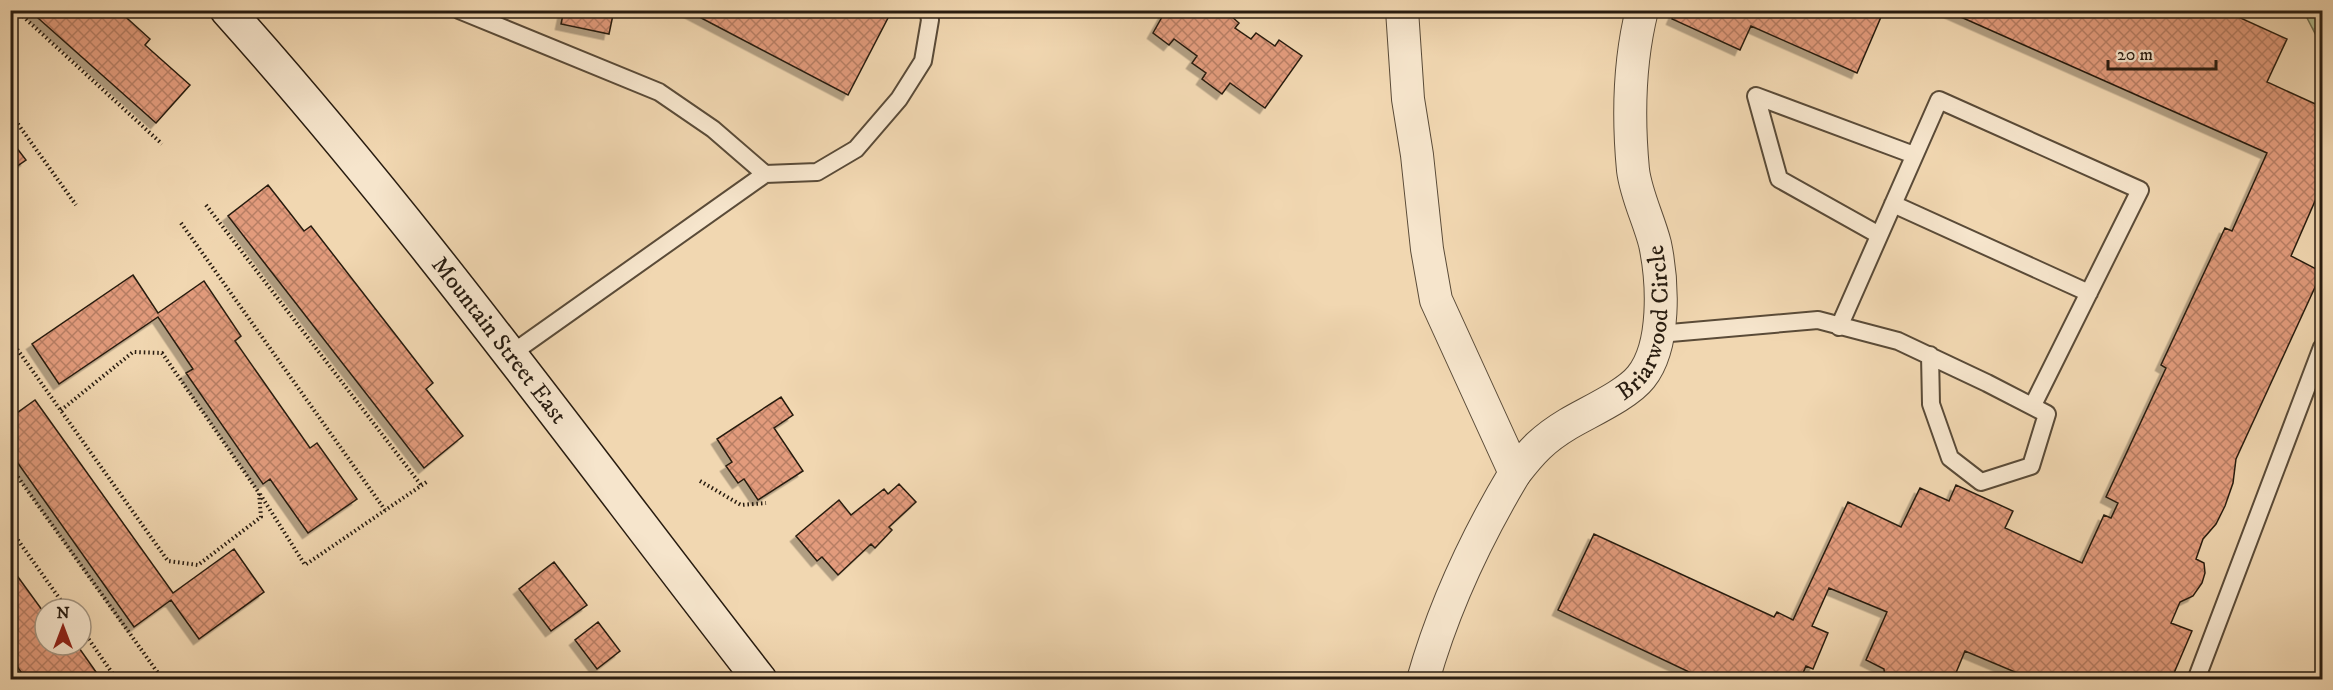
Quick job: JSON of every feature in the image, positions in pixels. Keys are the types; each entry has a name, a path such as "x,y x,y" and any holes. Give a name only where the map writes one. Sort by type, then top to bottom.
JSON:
{"main road":[{"name":"Mountain Street East","path":"227,10 312,106 512,354 760,680"}],"street":[{"path":"1402,10 1408,99 1417,155 1427,249 1436,300 1515,473"},
{"name":"Briarwood Circle","path":"1423,680 1432,645 1460,575 1489,516 1515,473 1535,446 1607,402 1640,378 1655,348 1659,334 1659,286 1655,246 1634,172 1630,109 1633,61 1642,10"}],"lane":[{"path":"459,10 659,92 713,129 765,174"},
{"path":"512,354 765,174 817,172 856,149 899,99 923,61 930,20 928,10"},
{"path":"1879,235 1779,179 1756,96 1914,155"},
{"path":"1839,327 1939,100 2140,190 2033,405"},
{"path":"1893,204 2089,293"},
{"path":"1659,334 1818,320 1898,341 1930,355 2033,405 2047,414 2031,466 1981,483 1950,458 1931,404 1930,355"},
{"path":"2196,680 2322,347"}],"path":[{"path":"16,10 162,144"},
{"path":"10,113 76,205"},
{"path":"206,205 421,485"},
{"path":"181,223 385,510"},
{"path":"12,342 168,561 198,565 261,517 259,493"},
{"path":"60,411 133,352 162,353 259,493 304,565 428,481"},
{"path":"10,466 159,673 149,680"},
{"path":"700,481 741,505 766,503"},
{"path":"10,529 58,597"},
{"path":"93,645 117,680"}],"green space":[{"path":"2322,11 2322,47 2304,12"}],"building":[{"path":"29,10 118,10 150,39 145,45 190,85 156,123"},
{"path":"564,10 614,10 609,34 561,24"},
{"path":"686,10 878,10 889,16 848,95"},
{"path":"1166,10 1224,10 1239,23 1235,28 1251,39 1256,33 1275,46 1279,40 1302,56 1265,108 1230,83 1222,94 1202,79 1206,73 1192,63 1197,56 1174,39 1169,45 1153,33"},
{"path":"1676,10 1884,10 1857,73 1751,26 1740,50 1672,19"},
{"path":"1945,10 2223,10 2287,39 2267,82 2322,107 2322,185 2291,256 2322,272 2236,459 2233,483 2225,506 2216,524 2203,539 2196,559 2204,563 2205,573 2202,583 2193,596 2180,602 2171,623 2192,631 2171,680 2034,680 1965,651 1953,680 1885,680 1884,669 1866,660 1887,612 1829,588 1812,626 1828,633 1813,669 1806,666 1800,680 1706,680 1558,610 1594,534 1774,617 1777,612 1793,620 1848,502 1901,527 1920,488 1949,501 1956,485 2013,511 2005,528 2082,563 2104,515 2111,518 2118,503 2106,497 2166,368 2161,365 2225,228 2232,231 2267,153"},
{"path":"10,139 26,160 10,171"},
{"path":"268,185 304,231 311,226 433,383 426,389 463,436 424,468 228,216"},
{"path":"133,275 158,313 204,281 241,336 235,341 310,448 317,443 357,499 308,533 270,479 263,484 186,373 193,369 158,317 59,384 32,344"},
{"path":"781,397 793,415 774,428 803,471 758,500 744,479 738,483 726,466 732,462 717,439"},
{"path":"35,400 173,593 234,549 264,592 199,639 171,600 134,627 10,452 10,418"},
{"path":"899,484 916,502 889,527 892,530 875,548 871,544 838,575 822,557 817,561 796,536 839,500 851,515 884,489 888,494"},
{"path":"554,562 587,605 551,631 519,589"},
{"path":"10,566 33,598 33,657 85,657 101,679 27,680 13,661 10,663"},
{"path":"598,622 620,651 597,669 575,640"}]}
